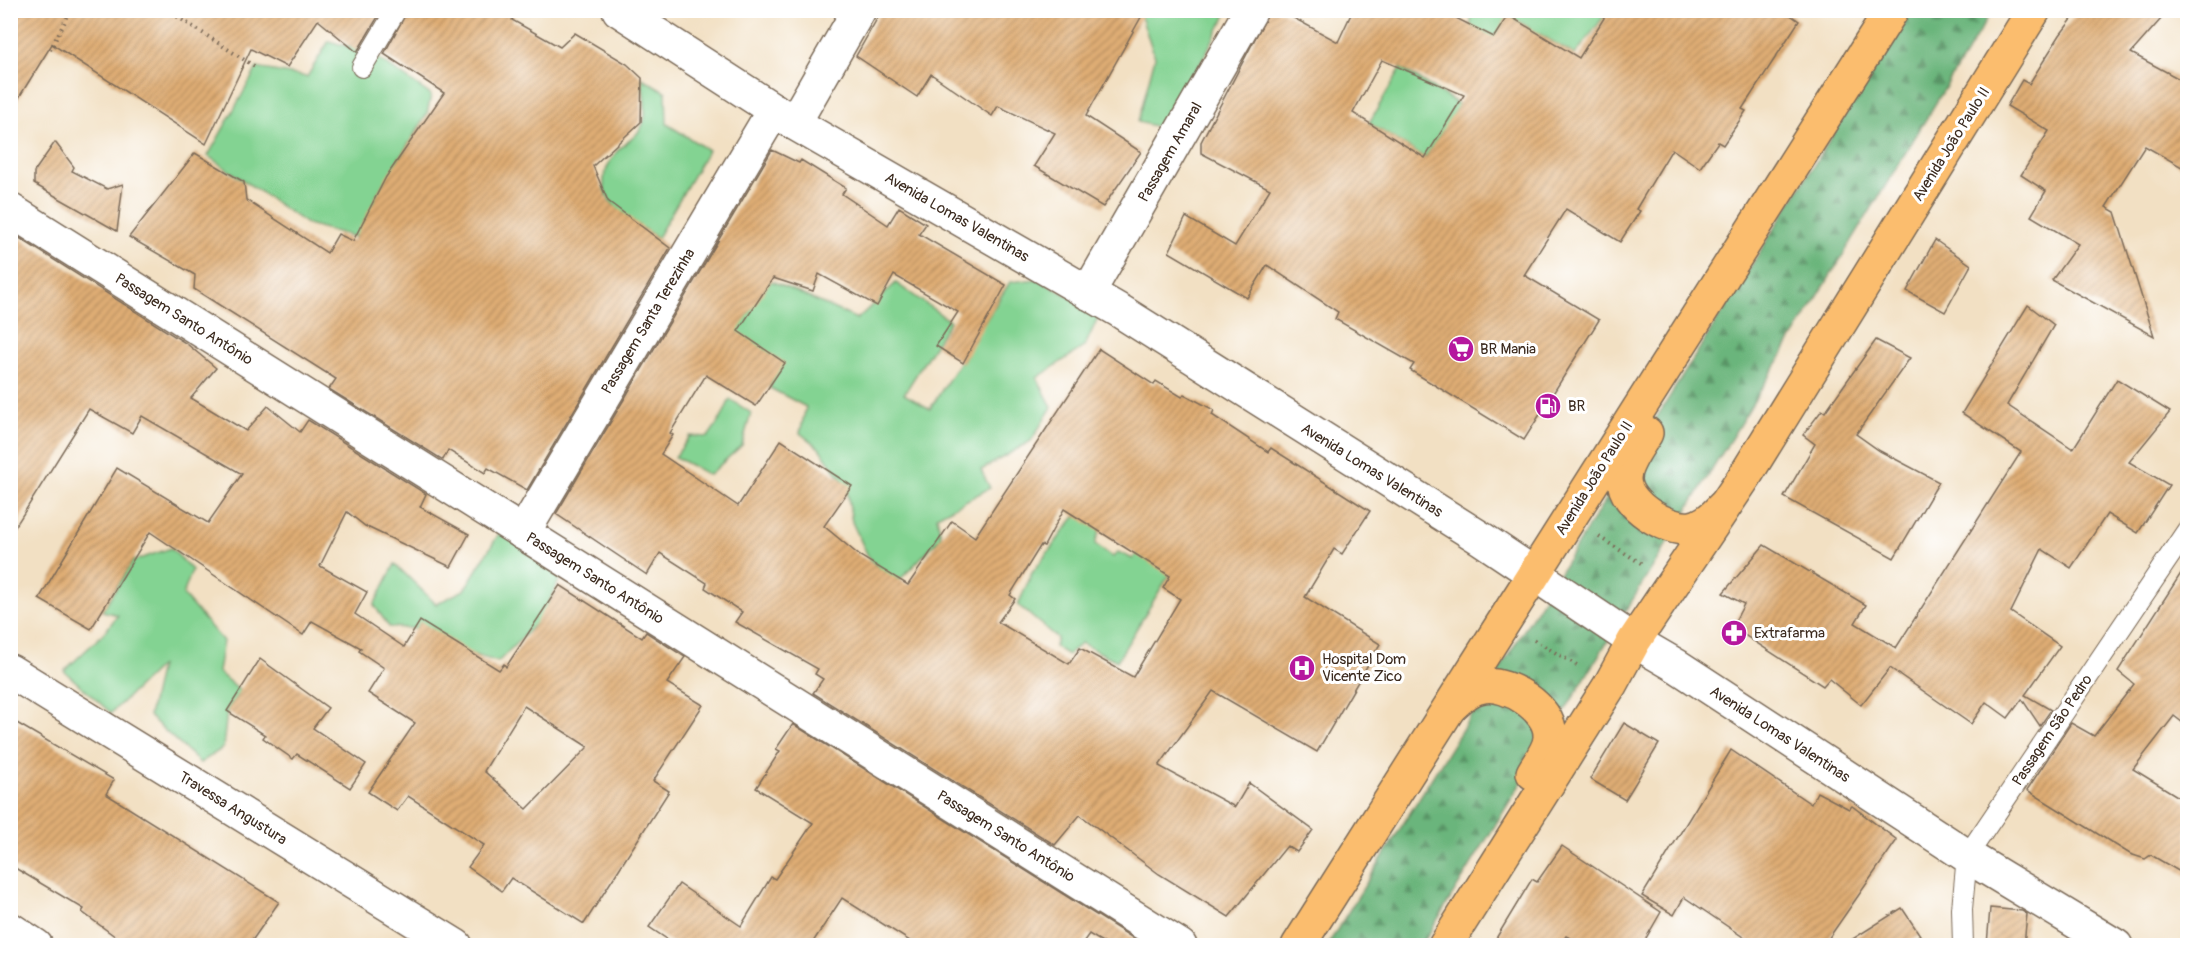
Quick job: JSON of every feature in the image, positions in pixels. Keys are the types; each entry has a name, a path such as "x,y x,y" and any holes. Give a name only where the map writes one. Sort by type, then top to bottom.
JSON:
{"main road":[{"name":"Avenida João Paulo II","path":"1298,945 1892,10"},
{"name":"Avenida João Paulo II","path":"1445,945 1610,685 1634,642 1728,502 2034,10"},
{"path":"1652,386 1656,414 1625,471 1624,482 1632,502 1663,522 1689,528 1711,519 1728,502"},
{"path":"1448,708 1473,688 1486,686 1512,692 1542,712 1551,732 1550,743 1518,800 1517,830"}],"street":[{"name":"Avenida Lomas Valentinas","path":"619,10 784,116 1088,293 1535,573 1634,642 1677,666 1967,856 2116,945"},
{"name":"Passagem Santa Terezinha","path":"523,533 784,116 859,10"},
{"name":"Passagem Amaral","path":"1088,293 1251,10"},
{"name":"Passagem Santo Antônio","path":"10,210 1180,945"},
{"name":"Travessa Angustura","path":"10,671 456,945"},
{"path":"10,929 36,945"}],"lane":[{"path":"362,67 396,10"},
{"name":"Passagem São Pedro","path":"1963,945 1962,909 1967,856 2187,529"}],"path":[{"path":"50,50 70,10"},
{"path":"166,10 257,68"},
{"path":"1568,518 1675,584"},
{"path":"1503,621 1610,685"}],"green space":[{"path":"1139,11 1228,11 1166,129 1138,122 1155,57"},
{"path":"1471,11 1608,11 1575,55 1508,15 1491,47 1471,27"},
{"path":"1910,11 1992,11 1422,945 1327,946"},
{"path":"329,41 370,53 431,95 427,114 376,196 386,213 359,238 307,224 208,156 257,68 307,77"},
{"path":"1401,68 1533,151 1439,136 1425,158 1369,123"},
{"path":"642,78 666,92 667,124 708,150 657,238 612,204 606,194 604,182 606,169 615,154 643,124 645,108"},
{"path":"1037,279 1100,313 1085,346 1037,378 1052,407 1031,441 981,470 990,488 937,516 941,537 894,586 868,556 852,522 846,485 819,448 800,433 806,407 770,388 778,359 730,335 748,299 772,281 857,319 896,283 950,321 904,394 930,409 1010,282"},
{"path":"730,399 751,413 742,445 709,475 675,457 690,436 708,437 722,417"},
{"path":"1077,514 1101,527 1095,544 1113,557 1118,552 1133,559 1159,516 1177,562 1117,661 1081,643 1068,655 1055,647 1057,638 1018,605 1032,573"},
{"path":"500,532 562,574 542,617 498,662 465,652 421,629 389,627 374,605 395,564 436,604 464,590"},
{"path":"171,548 192,570 183,595 223,641 218,672 240,691 227,711 223,748 200,763 149,716 160,666 111,713 64,671 102,635 118,615 102,611 133,561"}],"building":[{"path":"10,10 382,10 357,52 318,20 287,67 251,49 206,144 52,44 10,112"},
{"path":"408,10 517,10 512,20 560,47 575,33 627,64 642,78 641,122 593,166 608,201 670,248 527,490 488,468 485,473 448,450 443,460 329,389 336,379 194,289 195,275 129,237 195,153 244,182 246,200 327,253 338,234 353,241 386,177 444,93 384,54"},
{"path":"882,10 1145,10 1086,116 1141,152 1103,207 1034,166 1055,133 998,106 992,116 931,74 917,97 856,56"},
{"path":"1270,10 1279,10 1338,42 1353,10 1440,10 1494,37 1508,15 1579,58 1609,10 1783,10 1799,21 1742,109 1746,111 1723,145 1718,142 1700,168 1672,149 1636,209 1640,211 1620,242 1566,209 1524,275 1599,320 1524,440 1410,370 1414,364 1335,319 1338,312 1267,265 1247,298 1169,252 1186,217 1235,246 1270,189 1201,153 1201,142","holes":["1382,60 1464,95 1425,158 1353,113"]},
{"path":"2079,10 2169,10 2131,53 2187,83 2187,170 2145,146 2106,207 2115,212 2154,336 2052,280 2078,244 2031,216 2046,191 2021,175 2049,131 2007,106 2022,80 2029,84"},
{"path":"55,142 74,167 72,171 107,189 123,184 117,231 34,184 34,172"},
{"path":"772,150 799,163 801,160 846,188 842,194 888,225 899,207 926,224 919,234 1006,285 963,363 936,346 958,312 894,275 877,306 819,274 813,291 773,278 738,331 785,363 756,406 706,375 670,433 673,435 661,454 738,506 781,440 852,486 824,526 860,556 908,585 952,521 975,537 1099,349 1154,385 1156,381 1182,397 1184,394 1214,410 1212,415 1268,452 1271,448 1370,511 1342,554 1334,549 1305,597 1380,644 1317,752 1213,691 1159,766 1235,807 1249,783 1313,830 1297,852 1287,846 1229,917 1159,874 1080,815 1055,845 813,693 823,679 815,674 818,669 735,622 742,612 705,588 707,583 660,553 647,575 556,514","holes":["1064,509 1170,576 1163,588 1180,599 1133,677 1080,648 1069,664 998,622 1015,599 1010,595 1041,545 1044,546"]},
{"path":"10,232 187,344 216,368 191,398 246,431 268,406 300,432 308,420 426,494 420,507 469,534 451,567 365,526 347,512 320,566 367,592 355,614 404,647 420,621 499,670 504,664 506,667 560,585 642,638 646,632 685,657 667,683 703,705 653,781 669,791 584,924 511,878 502,891 468,867 484,845 408,796 397,811 368,792 415,723 368,693 384,668 359,651 361,648 312,621 303,635 150,532 91,629 39,599 117,468 208,523 242,474 142,416 132,433 89,409 10,535","holes":["524,706 588,747 527,809 484,771"]},
{"path":"1935,240 1971,265 1945,312 1907,291"},
{"path":"2028,305 2054,325 2007,405 2073,449 2117,379 2170,412 2129,462 2169,485 2138,533 2107,514 2071,568 2042,549 2011,612 2060,646 2025,695 2051,710 2040,726 2022,699 2008,718 1986,702 1971,724 1890,668 1861,705 1829,679 1823,686 1732,627 1744,604 1723,593 1764,545 1866,605 1855,623 1896,648 2021,452 1962,413"},
{"path":"1876,340 1910,358 1856,434 1880,451 1939,482 1894,558 1784,497 1815,444 1803,435 1822,410 1825,412"},
{"path":"2187,564 2187,726 2174,716 2133,769 2187,802 2187,876 2151,855 2145,859 2130,854 2027,790 2071,723 2094,736 2134,684 2118,671"},
{"path":"260,659 328,708 313,728 366,764 350,788 297,754 293,759 263,738 265,735 227,711"},
{"path":"10,719 114,780 106,794 279,902 249,945 127,945 82,912 84,909 10,865"},
{"path":"1624,723 1659,744 1625,800 1590,779"},
{"path":"793,724 1144,945 1107,945 1089,934 1081,945 916,945 842,898 811,945 676,945 649,927 679,884 741,926 771,877 775,879 813,823 756,788 780,751 776,749"},
{"path":"1731,750 1811,804 1817,792 1849,809 1852,806 1897,840 1824,945 1755,945 1684,897 1674,915 1642,896"},
{"path":"1562,846 1661,912 1642,945 1584,945 1566,936 1560,945 1492,945 1532,879 1537,882"},
{"path":"1902,908 1920,935 1904,945 1843,945"},
{"path":"1990,908 2022,911 2027,914 2024,945 1987,945"}],"place":[{"name":"BR Mania","path":"1461,349"},
{"name":"BR","path":"1548,406"},
{"name":"Extrafarma","path":"1734,633"},
{"name":"Hospital Dom Vicente Zico","path":"1302,668"}]}
